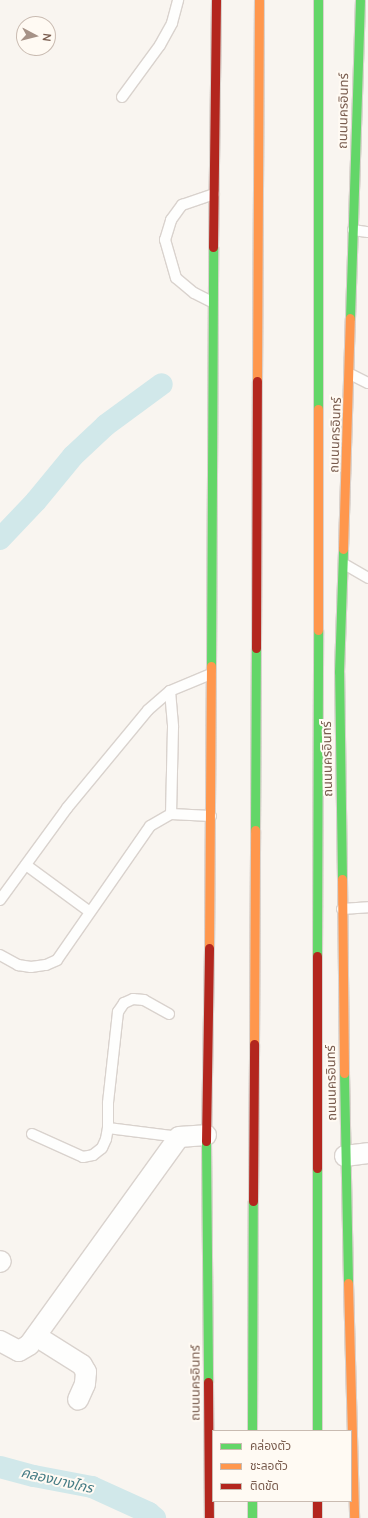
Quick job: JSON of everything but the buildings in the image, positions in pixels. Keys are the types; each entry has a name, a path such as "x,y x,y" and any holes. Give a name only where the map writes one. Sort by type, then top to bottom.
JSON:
{"main road":[{"name":"ถนนนครอินทร์","path":"209,1518 206,1135 211,816 212,302 216,0"},
{"path":"252,1430 259,0"},
{"name":"ถนนนครอินทร์","path":"317,1430 318,0"},
{"name":"ถนนนครอินทร์","path":"352,1430 345,1156 340,672 350,374 353,230 363,31 360,0"},
{"name":"ถนนนครอินทร์","path":"352,1438 354,1518"},
{"path":"252,1502 252,1518"},
{"path":"317,1502 317,1518"}],"street":[{"path":"0,1341 19,1351 25,1349 36,1336 179,1137 206,1135"},
{"path":"345,1156 368,1153"},
{"path":"36,1336 82,1365 86,1372 85,1384 78,1400"}],"lane":[{"path":"122,97 160,45 172,23 178,0"},
{"path":"212,302 194,293 176,278 165,240 171,220 182,205 214,194"},
{"path":"353,230 368,232"},
{"path":"350,374 368,383"},
{"path":"344,564 368,578"},
{"path":"0,900 67,808 148,710 170,691 211,674"},
{"path":"170,691 173,727 171,814"},
{"path":"0,955 18,965 31,967 46,965 57,960 150,826 171,814 211,816"},
{"path":"26,865 90,912"},
{"path":"342,909 368,907"},
{"path":"32,1134 83,1157 93,1155 102,1148 106,1139 108,1128 108,1103 118,1012 124,1004 133,999 144,1000 169,1014"},
{"path":"108,1128 179,1137"}],"waterway":[{"path":"0,539 36,501 73,456 106,425 162,384"},
{"name":"คลองบางไกร","path":"0,1467 34,1476 92,1487 149,1513 155,1518"}],"traffic: fast":[{"path":"318,0 318,409"},
{"path":"350,318 360,0"},
{"path":"211,666 213,247"},
{"path":"342,879 339,672 343,549"},
{"path":"317,956 318,630"},
{"path":"255,830 256,648"},
{"path":"344,1073 348,1283"},
{"path":"206,1141 208,1382"},
{"path":"317,1168 317,1430"},
{"path":"252,1430 253,1201"},
{"path":"252,1502 252,1518"}],"traffic: slow":[{"path":"257,381 259,0"},
{"path":"343,549 350,318"},
{"path":"318,409 318,630"},
{"path":"209,948 211,666"},
{"path":"254,1044 255,830"},
{"path":"342,879 344,1073"},
{"path":"348,1283 352,1430"},
{"path":"352,1440 354,1518"}],"traffic: jam":[{"path":"213,247 216,0"},
{"path":"256,648 257,381"},
{"path":"206,1141 209,948"},
{"path":"317,956 317,1168"},
{"path":"253,1201 254,1044"},
{"path":"208,1382 209,1518"},
{"path":"317,1502 317,1518"}]}
